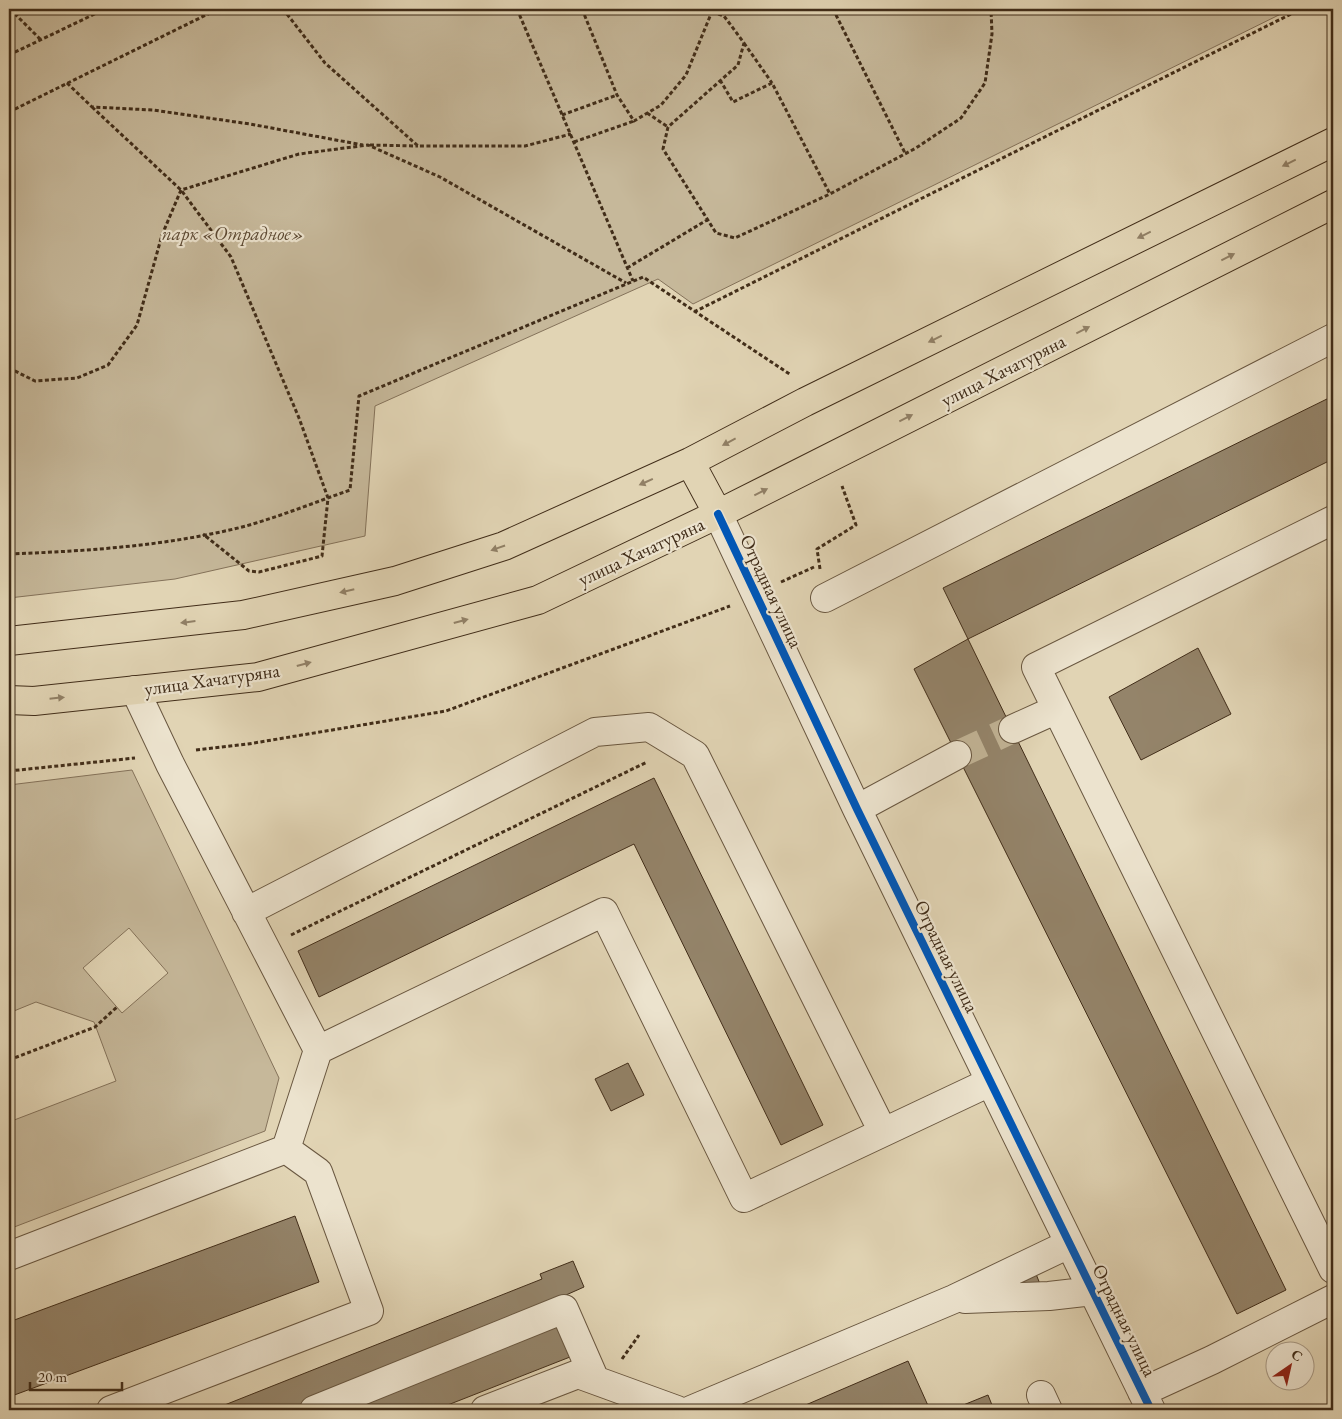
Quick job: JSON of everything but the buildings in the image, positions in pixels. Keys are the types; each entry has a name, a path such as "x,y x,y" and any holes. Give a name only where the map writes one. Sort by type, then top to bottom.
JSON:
{"main road":[{"path":"9,641 25,641 243,615 395,581 504,546 690,462 798,406 1333,142"},
{"name":"улица Хачатуряна","path":"9,700 34,701 258,677 538,600 718,514 1333,204"},
{"path":"690,462 718,514"}],"street":[{"path":"825,598 1333,338"},
{"name":"Отрадная улица","path":"718,514 857,809 1146,1401"},
{"path":"1333,520 1036,667 1333,1270"},
{"path":"135,690 165,754 318,1050 286,1149"},
{"path":"1012,729 1056,710"},
{"path":"246,912 595,732 649,727 695,755 883,1132"},
{"path":"857,809 957,755"},
{"path":"318,1050 604,912 744,1198 990,1082"},
{"path":"9,1256 286,1149"},
{"path":"111,1410 369,1311 318,1172 286,1149"},
{"path":"691,1410 954,1299 1069,1244"},
{"path":"954,1299 1049,1296 1093,1291"},
{"path":"1146,1401 1212,1360 1333,1299"},
{"path":"314,1410 564,1309 594,1380"},
{"path":"485,1410 578,1374 677,1410"}],"path":[{"path":"10,9 42,40"},
{"path":"9,55 105,9"},
{"path":"9,112 218,9"},
{"path":"283,9 325,63 418,146"},
{"path":"517,9 633,281"},
{"path":"582,9 617,94 634,121"},
{"path":"833,9 905,154"},
{"path":"744,43 738,65 668,127 663,150 716,232 735,238 830,194 905,154 960,118 985,83 992,34 991,9"},
{"path":"694,312 1301,9"},
{"path":"574,142 634,121 661,105 686,75 713,10 724,16 772,84 830,194"},
{"path":"720,80 733,102 772,84"},
{"path":"67,83 181,190 231,257 299,418 328,498 322,556 259,572 249,571 203,534"},
{"path":"562,116 617,94"},
{"path":"92,107 153,110 250,124 368,146 440,177 627,284"},
{"path":"647,113 668,127"},
{"path":"181,190 299,154 368,146 525,146 571,134"},
{"path":"9,368 35,381 77,378 108,365 137,325 162,235 181,190"},
{"path":"627,268 707,220"},
{"path":"9,554 66,552 161,543 246,525 350,490 359,396 643,276 694,312 794,377"},
{"path":"825,598 816,549 856,525 842,486"},
{"path":"9,771 248,744 446,711 710,615"},
{"path":"9,1060 95,1027 118,1007"}],"green space":[{"name":"парк «Отрадное»","path":"9,9 1291,9 693,304 658,279 375,406 365,536 175,579 9,598"},
{"path":"132,770 279,1078 265,1131 9,1229 9,1122 116,1081 94,1022 36,1002 9,1013 9,785","holes":["129,928 168,973 122,1013 83,968"]}],"tunnel":[{"path":"957,755 1013,729"}],"cycle path":[{"path":"718,514 857,809 1151,1410"}]}
